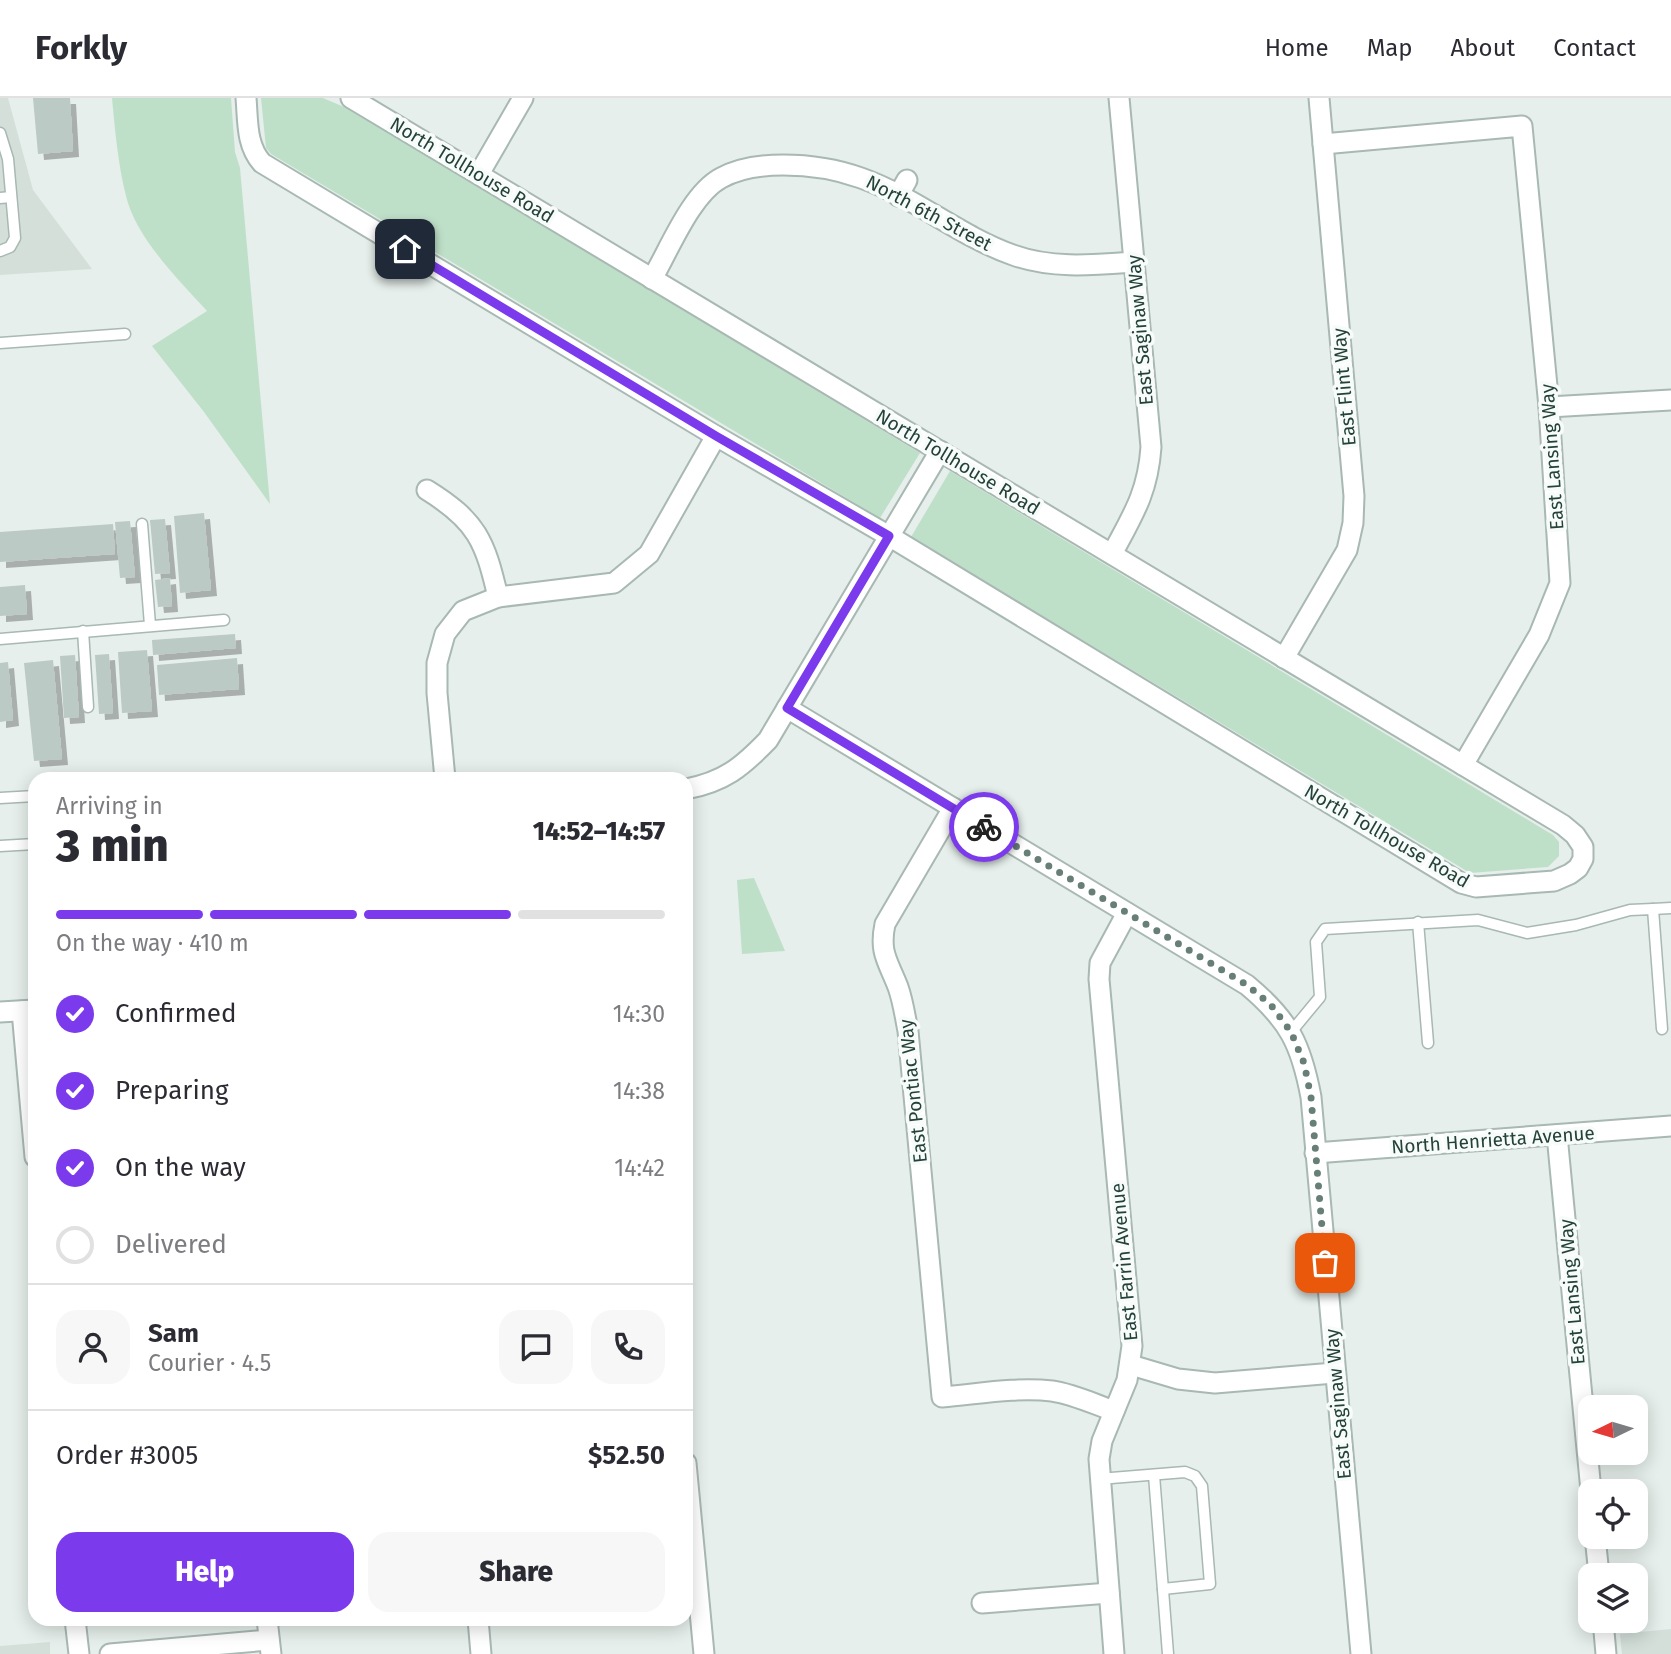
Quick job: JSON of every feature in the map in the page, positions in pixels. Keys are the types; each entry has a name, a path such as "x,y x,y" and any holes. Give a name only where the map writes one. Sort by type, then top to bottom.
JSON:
{"street":[{"name":"North Tollhouse Road","path":"246,98 250,141 254,154 262,163 716,436 889,536 1461,883 1476,887 1555,881 1578,867 1583,859 1583,847 1575,835 1563,825 351,98"},
{"path":"479,174 523,98"},
{"name":"East Saginaw Way","path":"1112,554 1143,495 1150,472 1152,447 1119,98"},
{"name":"East Flint Way","path":"1284,658 1347,550 1353,523 1354,496 1319,98"},
{"name":"East Lansing Way","path":"1323,144 1522,126 1549,407 1560,583 1539,635 1463,765"},
{"name":"North 6th Street","path":"652,279 697,200 719,178 747,169 786,165 830,169 903,188 982,243 1016,256 1052,265 1134,262"},
{"path":"1549,407 1671,400"},
{"path":"444,772 436,693 437,663 446,634 463,611 498,597 614,583 649,554 716,436"},
{"path":"693,788 706,786 730,775 744,765 768,740 940,451"},
{"path":"428,490 453,506 468,520 481,541 498,597"},
{"name":"East Saginaw Way","path":"787,708 1247,985 1271,1005 1291,1032 1304,1063 1311,1097 1361,1654"},
{"name":"East Pontiac Way","path":"953,808 886,923 882,939 883,954 898,988 908,1031 942,1397 1022,1390 1052,1391 1114,1411"},
{"name":"East Farrin Avenue","path":"1114,1654 1098,1459 1102,1441 1127,1380 1132,1346 1099,979 1100,963 1128,913"},
{"path":"0,1012 28,1010"},
{"name":"North Henrietta Avenue","path":"1315,1153 1671,1126"},
{"name":"East Lansing Way","path":"1557,1135 1590,1479"},
{"path":"1130,1365 1178,1379 1214,1383 1335,1373"},
{"path":"693,1537 704,1654"},
{"path":"982,1604 1109,1593"},
{"path":"76,1626 79,1654"},
{"path":"110,1654 270,1647 268,1626"},
{"path":"479,1626 481,1654"},
{"path":"1604,1633 1606,1654"}],"lane":[{"path":"0,132 12,197 15,238 10,247 0,251"},
{"path":"0,198 12,197"},
{"path":"0,343 125,334"},
{"path":"142,524 150,625"},
{"path":"0,639 224,620"},
{"path":"83,631 88,707"},
{"path":"0,798 28,796"},
{"path":"0,846 28,844"},
{"path":"1291,1032 1320,997 1315,942 1325,929 1478,920 1527,933 1576,925 1630,910 1671,908"},
{"path":"1653,909 1662,1029"},
{"path":"1418,922 1428,1043"},
{"path":"1099,1479 1185,1472 1195,1476 1202,1486 1210,1584 1163,1588"},
{"path":"1154,1475 1168,1654"}],"shaded area":[{"path":"0,98 8,98 33,190 92,269 0,275"},
{"path":"1671,1629 1671,1654 1622,1654 1620,1634"},
{"path":"50,1642 50,1654 0,1654 0,1646"}],"green space":[{"path":"112,98 231,98 235,152 240,168 270,504 204,412 152,346 207,311 159,257 131,212 121,172"},
{"path":"261,98 323,98 351,110 920,453 880,518 271,154 266,148"},
{"path":"950,471 1553,835 1559,842 1559,856 1548,867 1470,873 911,537"},
{"path":"754,878 785,951 742,954 737,880"}],"building":[{"path":"33,98 70,98 73,151 38,154"},
{"path":"204,513 211,590 180,593 174,516"},
{"path":"165,519 170,573 155,574 150,520"},
{"path":"130,521 135,577 120,578 115,522"},
{"path":"113,524 115,554 0,562 0,532"},
{"path":"170,578 172,606 158,607 155,580"},
{"path":"25,585 27,614 0,616 0,587"},
{"path":"235,634 236,648 153,655 152,640"},
{"path":"147,650 152,711 122,713 118,652"},
{"path":"109,654 113,713 99,714 95,655"},
{"path":"75,655 79,717 64,718 60,656"},
{"path":"237,658 239,689 159,695 157,665"},
{"path":"53,660 62,759 34,761 24,663"},
{"path":"8,662 13,720 0,722 0,663"}],"way so far":[{"path":"984,827 1247,985 1271,1005 1291,1032 1304,1063 1311,1097 1325,1263"}],"route":[{"path":"405,249 716,436 889,536 787,708 984,827"}]}
